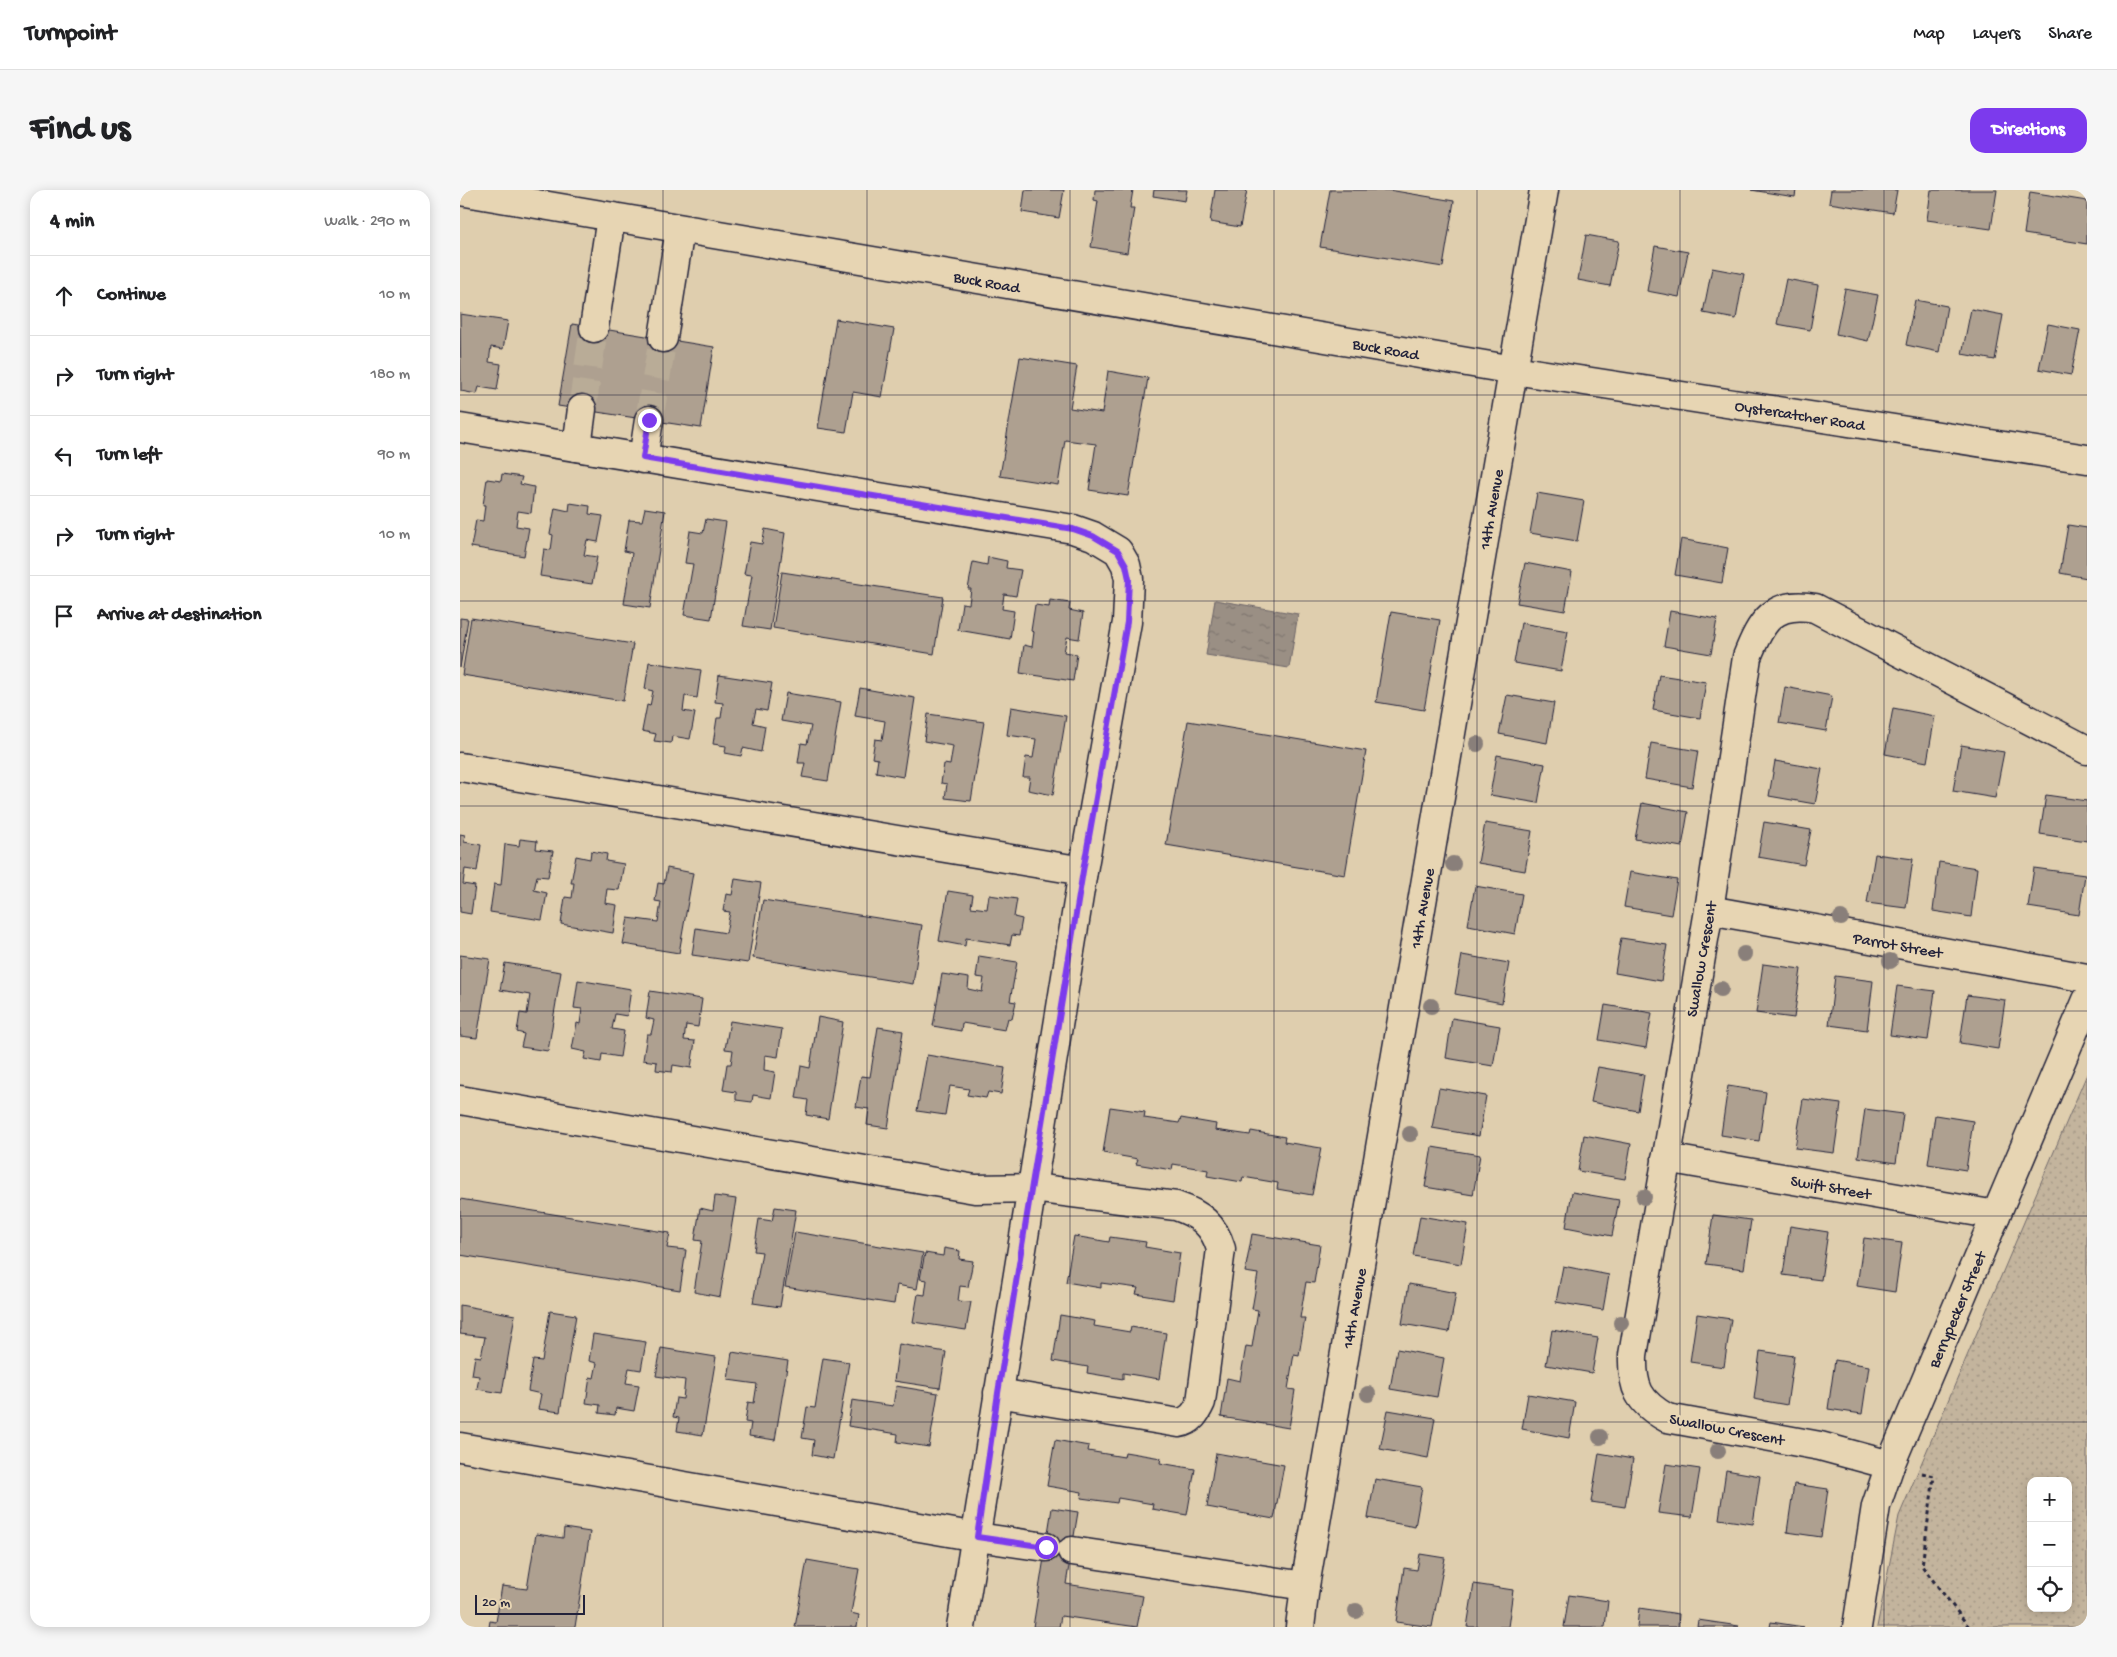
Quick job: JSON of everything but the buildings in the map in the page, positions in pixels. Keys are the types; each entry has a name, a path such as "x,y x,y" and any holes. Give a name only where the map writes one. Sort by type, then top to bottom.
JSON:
{"street":[{"name":"14th Avenue","path":"1302,1626 1305,1586 1544,190"},
{"name":"Buck Road","path":"460,191 1514,370"},
{"path":"594,328 610,217"},
{"path":"663,338 680,229"},
{"name":"Oystercatcher Road","path":"1514,370 2087,459"},
{"path":"576,447 582,409"},
{"path":"643,458 649,420"},
{"path":"460,428 1073,529 1093,536 1118,551 1126,565 1129,579 1127,622 1083,871 961,1627"},
{"name":"Swallow Crescent","path":"1890,1465 1820,1446 1667,1418 1652,1410 1640,1395 1632,1378 1633,1354 1709,910 1747,657 1761,625 1772,615 1800,605 1815,608 2087,750"},
{"path":"460,767 1083,871"},
{"name":"Parrot Street","path":"1709,910 2087,978"},
{"name":"Berrypecker Street","path":"1857,1627 1876,1506 1890,1465 2087,1000"},
{"path":"460,1100 976,1189 1033,1188 1176,1206 1194,1213 1208,1223 1217,1236 1221,1249 1201,1402 1192,1418 1186,1422 1179,1423 998,1393"},
{"name":"Swift Street","path":"1666,1158 1996,1215"},
{"path":"460,1447 977,1537 1305,1586"}],"path":[{"path":"1890,1465 1934,1476 1922,1566 1969,1627"}],"shaded area":[{"path":"2087,1074 2087,1627 1877,1627 1899,1516"}],"water":[{"path":"1215,600 1298,614 1289,668 1206,655"}],"tunnel":[{"path":"582,409 594,328"},
{"path":"649,420 663,338"}],"route":[{"path":"649,420 643,458 1073,529 1093,536 1118,551 1126,565 1129,579 1127,622 1083,871 1033,1188 998,1393 977,1537 1046,1547"}]}
